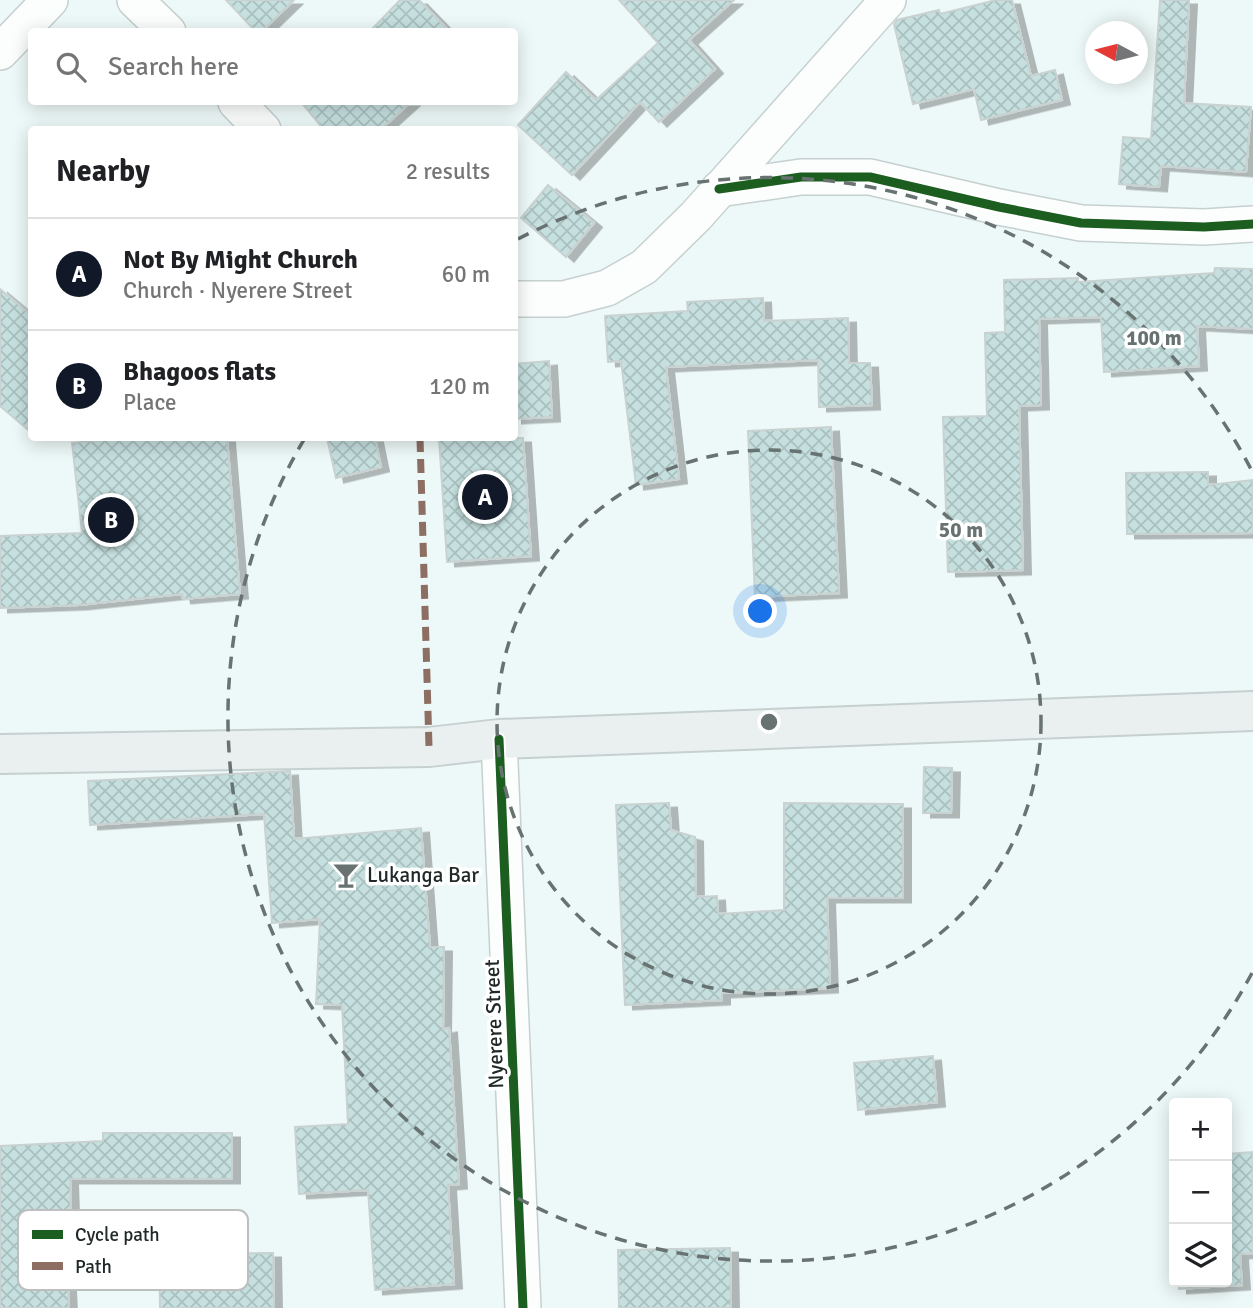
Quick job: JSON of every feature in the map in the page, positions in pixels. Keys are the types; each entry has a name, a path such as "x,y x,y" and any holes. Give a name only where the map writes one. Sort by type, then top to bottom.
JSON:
{"main road":[{"path":"0,754 429,747 499,739 1253,710"}],"street":[{"path":"0,52 50,0"},
{"path":"135,0 164,28"},
{"path":"518,299 564,299 607,288 644,267 696,216 888,0"},
{"path":"239,105 259,126"},
{"path":"719,189 801,177 870,177 1081,223 1204,227 1253,224"},
{"name":"Nyerere Street","path":"499,739 523,1308"}],"building":[{"path":"226,0 294,0 265,28 252,28"},
{"path":"400,0 419,0 446,28 373,28"},
{"path":"619,0 734,0 689,40 715,69 659,122 640,102 572,175 518,125 566,72 596,100 658,43"},
{"path":"996,0 1012,0 1031,76 1055,70 1062,100 981,120 974,89 913,104 894,24 897,20 939,10 940,14"},
{"path":"1160,0 1189,0 1184,103 1251,107 1246,172 1161,166 1159,187 1119,184 1123,137 1151,139"},
{"path":"303,105 408,105 384,126 321,126"},
{"path":"548,185 594,223 566,257 521,218"},
{"path":"1215,268 1253,269 1253,329 1197,326 1199,366 1104,372 1101,317 1039,319 1041,405 1019,406 1023,570 948,572 943,417 987,416 985,333 1005,332 1004,280 1078,278 1078,282 1214,273"},
{"path":"0,289 28,313 28,430 0,406"},
{"path":"763,298 764,321 848,318 849,363 870,363 872,405 819,407 818,360 666,367 679,479 636,485 621,361 608,362 605,316 688,311 687,302"},
{"path":"549,361 552,417 518,419 518,364"},
{"path":"831,427 839,593 755,597 748,431"},
{"path":"518,438 523,438 531,556 447,562 439,441 518,441"},
{"path":"227,441 240,594 183,599 182,594 79,605 0,608 0,536 82,533 72,443"},
{"path":"328,441 376,441 381,467 336,478"},
{"path":"1208,472 1208,485 1253,480 1253,533 1127,534 1126,473"},
{"path":"924,767 952,768 951,813 923,813"},
{"path":"290,771 294,839 421,828 430,947 444,947 443,1029 449,1028 459,1184 448,1185 454,1284 375,1290 368,1190 299,1194 295,1127 348,1124 342,1005 316,1004 320,919 272,923 264,814 90,825 88,781"},
{"path":"669,803 671,830 695,837 696,897 717,896 718,914 784,910 784,803 903,804 903,898 827,898 830,988 722,993 722,1000 625,1005 616,805"},
{"path":"933,1056 937,1102 858,1110 854,1063"},
{"path":"103,1133 232,1133 232,1179 70,1179 71,1210 18,1210 18,1290 68,1290 69,1308 0,1308 0,1146 103,1141"},
{"path":"1253,1152 1253,1253 1240,1254 1242,1285 1232,1286 1232,1161 1232,1154"},
{"path":"730,1248 731,1308 619,1308 618,1250"},
{"path":"248,1253 273,1253 274,1308 160,1308 160,1290 248,1290"},
{"path":"1179,1287 1210,1287 1179,1289"}],"marked path":[{"path":"420,441 429,747"}],"cycle path":[{"path":"719,189 801,177 870,177 1081,223 1204,227 1253,224"},
{"path":"499,739 523,1308"}],"place":[{"name":"Not By Might Church","path":"485,497"},
{"name":"Bhagoos flats","path":"111,520"},
{"name":"Lukanga Bar","path":"346,875"}]}
